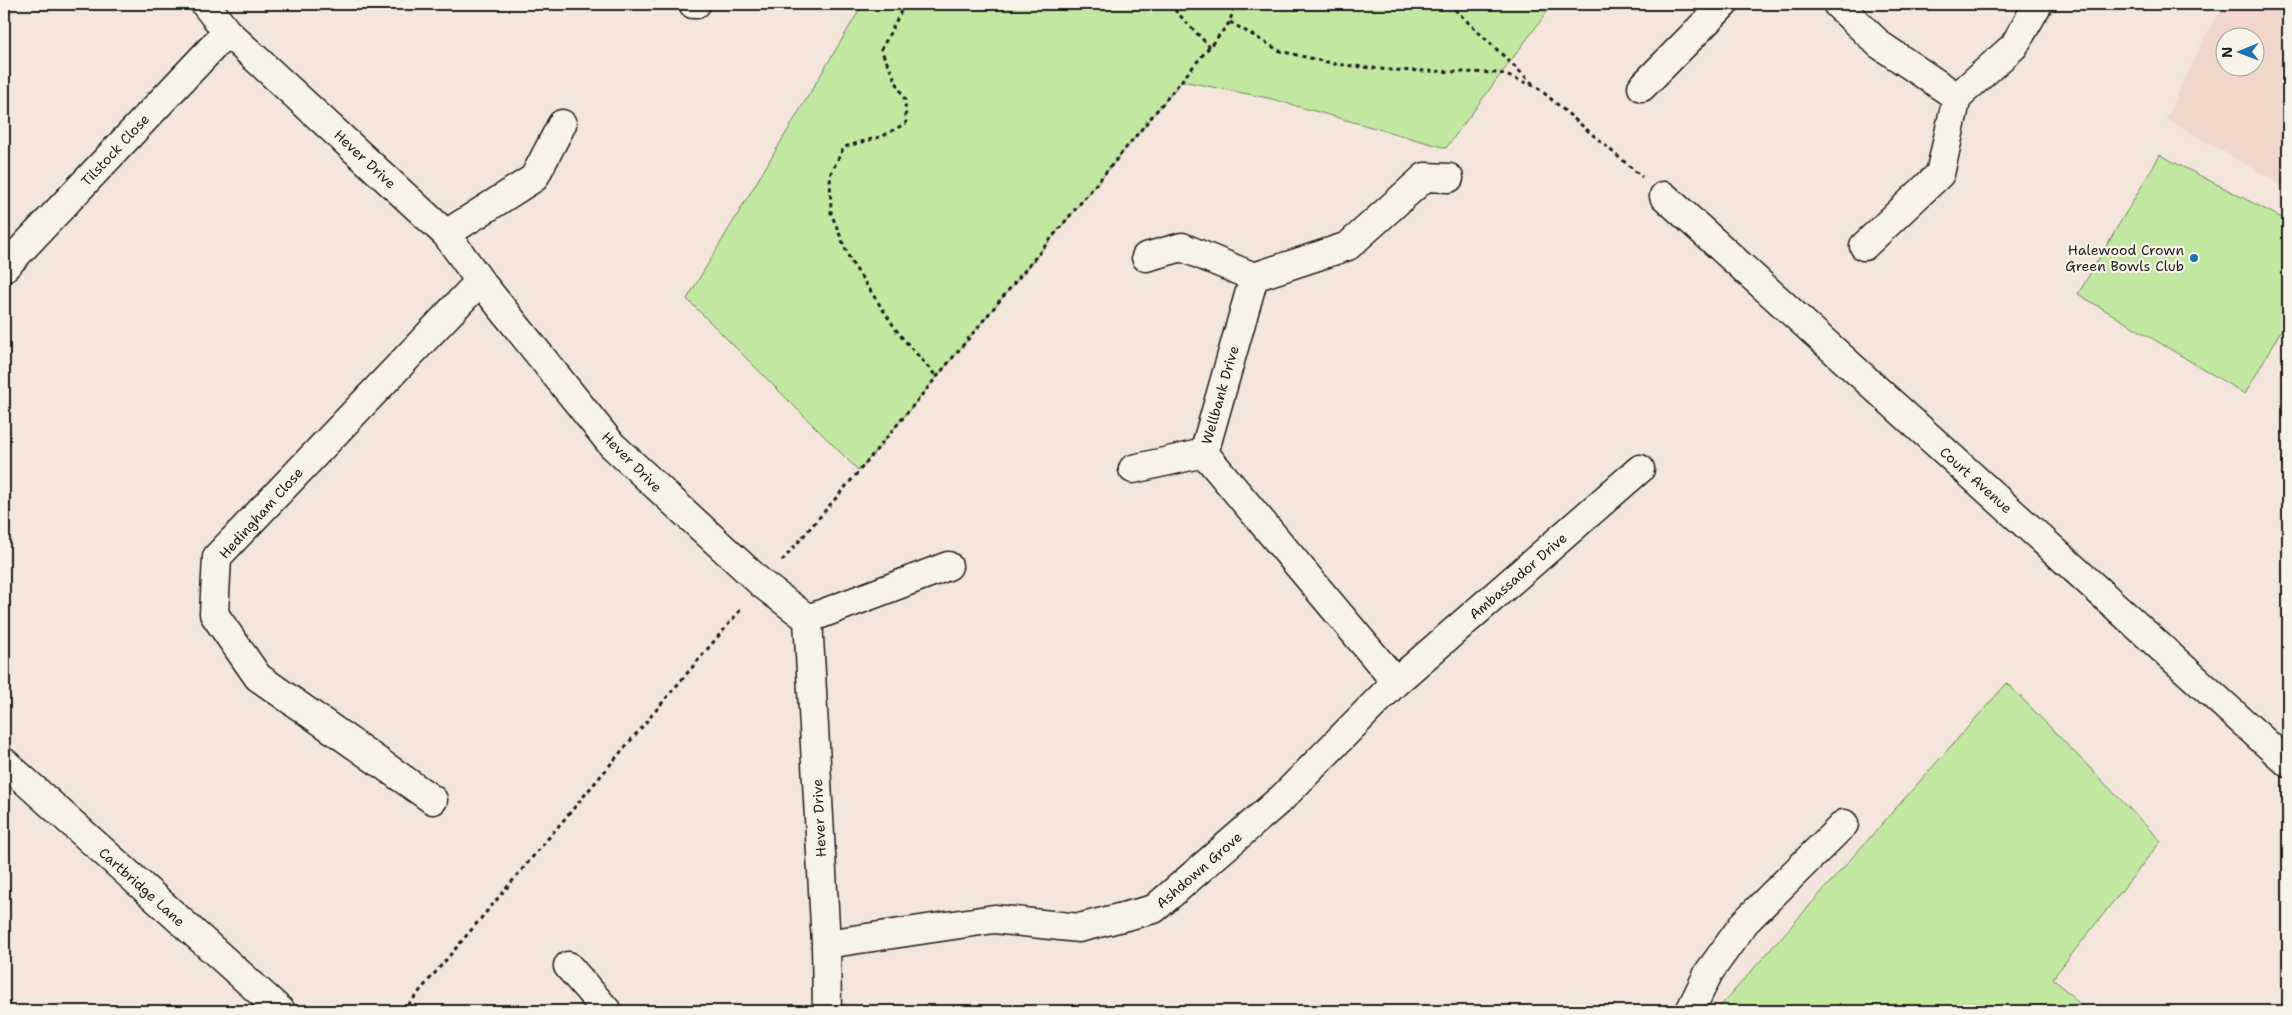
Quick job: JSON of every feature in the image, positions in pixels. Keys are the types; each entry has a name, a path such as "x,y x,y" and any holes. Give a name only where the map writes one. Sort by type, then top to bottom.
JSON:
{"street":[{"name":"Hever Drive","path":"205,4 227,32 446,234 480,281 612,445 762,584 808,619 826,944 827,1011"},
{"path":"1642,87 1724,4"},
{"path":"1837,4 1880,45 1957,97"},
{"path":"1864,246 1940,174 1957,97 2014,46 2038,4"},
{"name":"Tilstock Close","path":"4,268 227,32"},
{"path":"446,234 534,178 562,124"},
{"path":"1146,257 1182,247 1254,277 1348,246 1425,177 1449,178"},
{"name":"Court Avenue","path":"1664,196 2288,763"},
{"name":"Wellbank Drive","path":"1254,277 1204,453 1396,682"},
{"name":"Hedingham Close","path":"433,800 258,677 214,614 217,557 480,281"},
{"path":"1133,469 1204,453"},
{"name":"Ambassador Drive","path":"1396,682 1640,469"},
{"path":"808,619 948,566"},
{"name":"Ashdown Grove","path":"826,944 994,919 1079,928 1154,909 1283,797 1396,682"},
{"name":"Cartbridge Lane","path":"4,762 281,1011"},
{"path":"1690,1011 1708,972 1745,922 1844,824"},
{"path":"568,966 607,1011"}],"path":[{"path":"905,4 881,50 905,100 906,122 882,136 844,148 830,175 831,213 850,260 898,334 937,377"},
{"path":"1169,4 1210,47"},
{"path":"403,1011 937,377 1210,47 1230,22 1234,4"},
{"path":"1449,4 1536,87 1664,196"},
{"path":"1230,22 1280,51 1335,64 1390,70 1500,73 1536,87"}],"shaded area":[{"path":"2226,4 2288,4 2288,188 2166,119 2205,36"}],"green space":[{"path":"863,4 1553,4 1446,148 1268,98 1182,81 859,471 687,299"},
{"name":"Halewood Crown Green Bowls Club","path":"2160,155 2288,221 2288,318 2245,394 2078,294"},
{"path":"2007,683 2161,841 2053,978 2087,1011 1716,1011"}],"place":[{"name":"Halewood Crown Green Bowls Club","path":"2194,258"}]}
